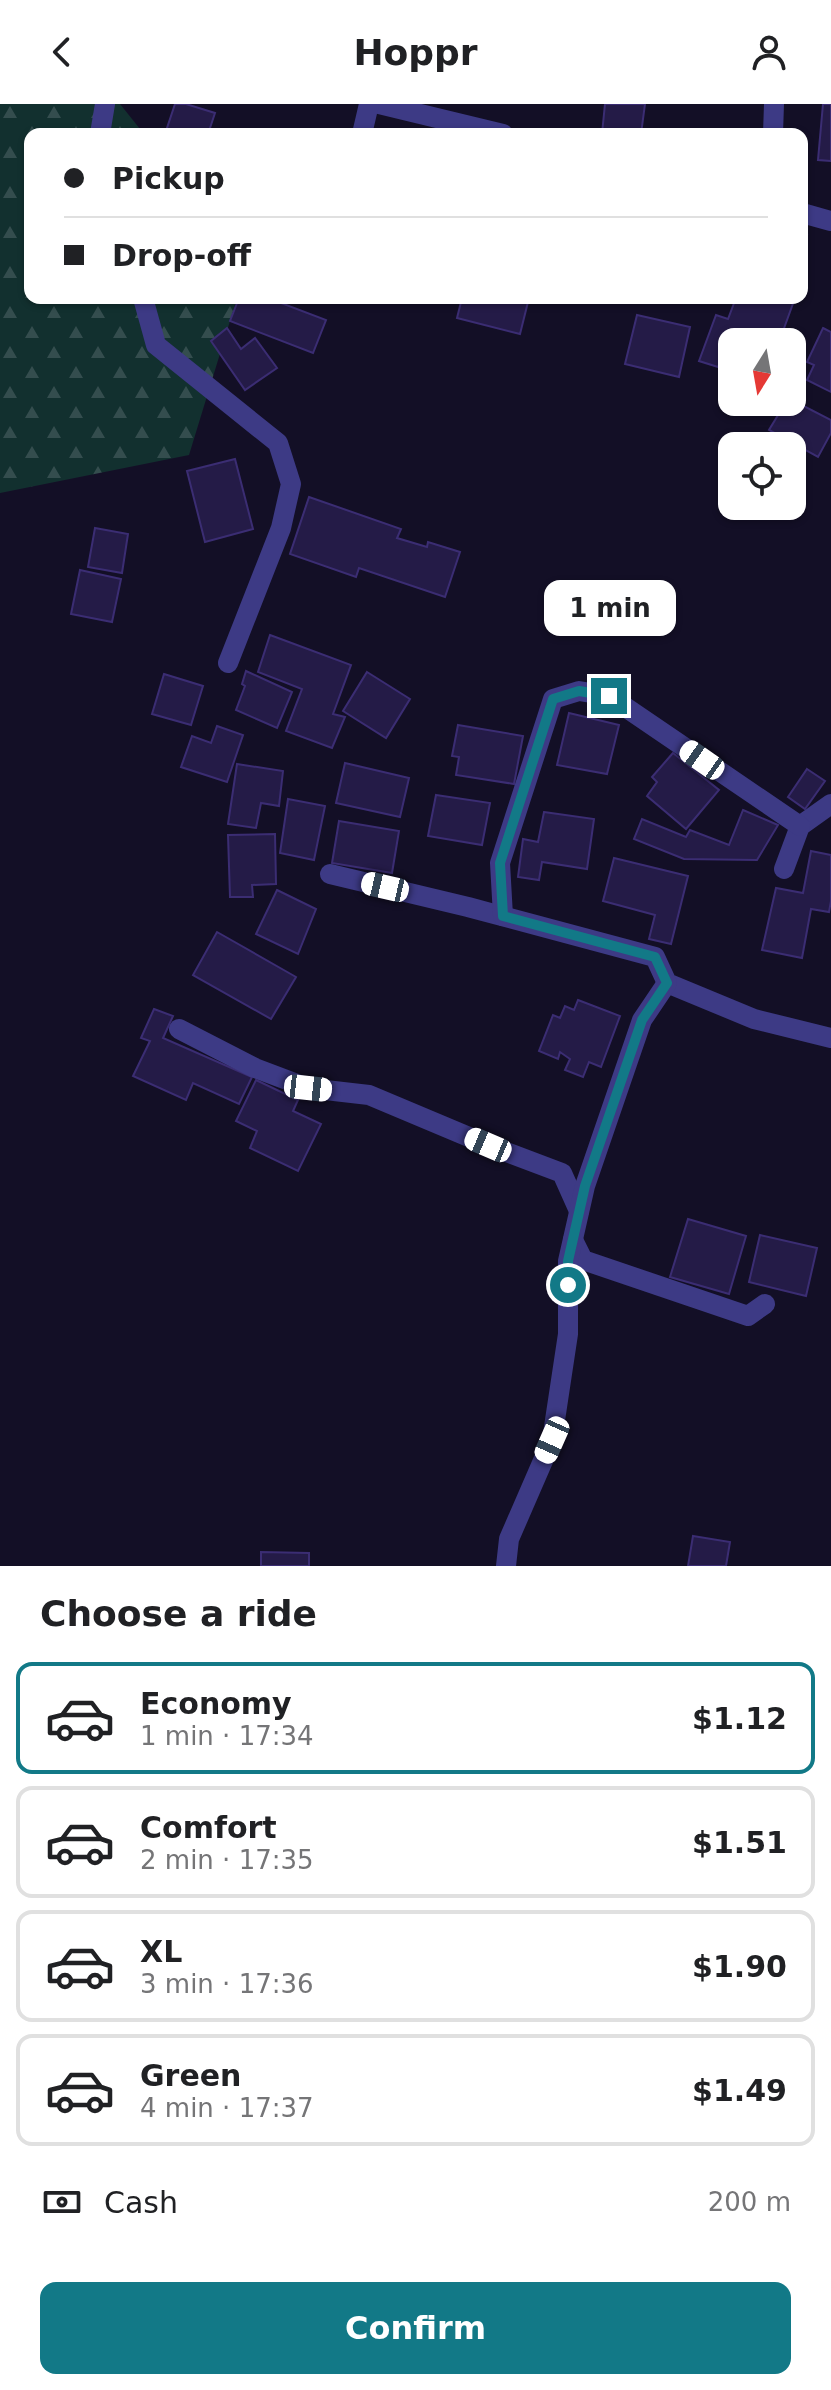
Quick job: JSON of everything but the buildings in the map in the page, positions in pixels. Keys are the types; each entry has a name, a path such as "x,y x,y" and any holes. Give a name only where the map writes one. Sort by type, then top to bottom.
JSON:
{"street":[{"path":"101,128 105,104"},
{"path":"363,128 369,104"},
{"path":"379,104 478,128"},
{"path":"773,128 774,104"},
{"path":"808,215 831,221"},
{"path":"145,304 156,345 278,443 291,484 281,528 228,663"},
{"path":"503,916 500,863 553,699 579,691 609,696 800,826"},
{"path":"784,869 800,826 831,804"},
{"path":"330,874 655,957 667,983 754,1019 831,1038"},
{"path":"506,1566 509,1539 552,1440 568,1334 568,1261 585,1186 642,1020 667,983"},
{"path":"179,1029 255,1068 308,1088 369,1095 562,1173 579,1211"},
{"path":"573,1240 583,1260 748,1316 765,1304"}],"green space":[{"path":"0,104 120,104 139,128 24,128 24,304 235,304 189,455 0,493"}],"route":[{"path":"568,1285 568,1261 585,1186 642,1020 667,983 655,957 503,916 500,863 553,699 579,691 609,696"}]}
